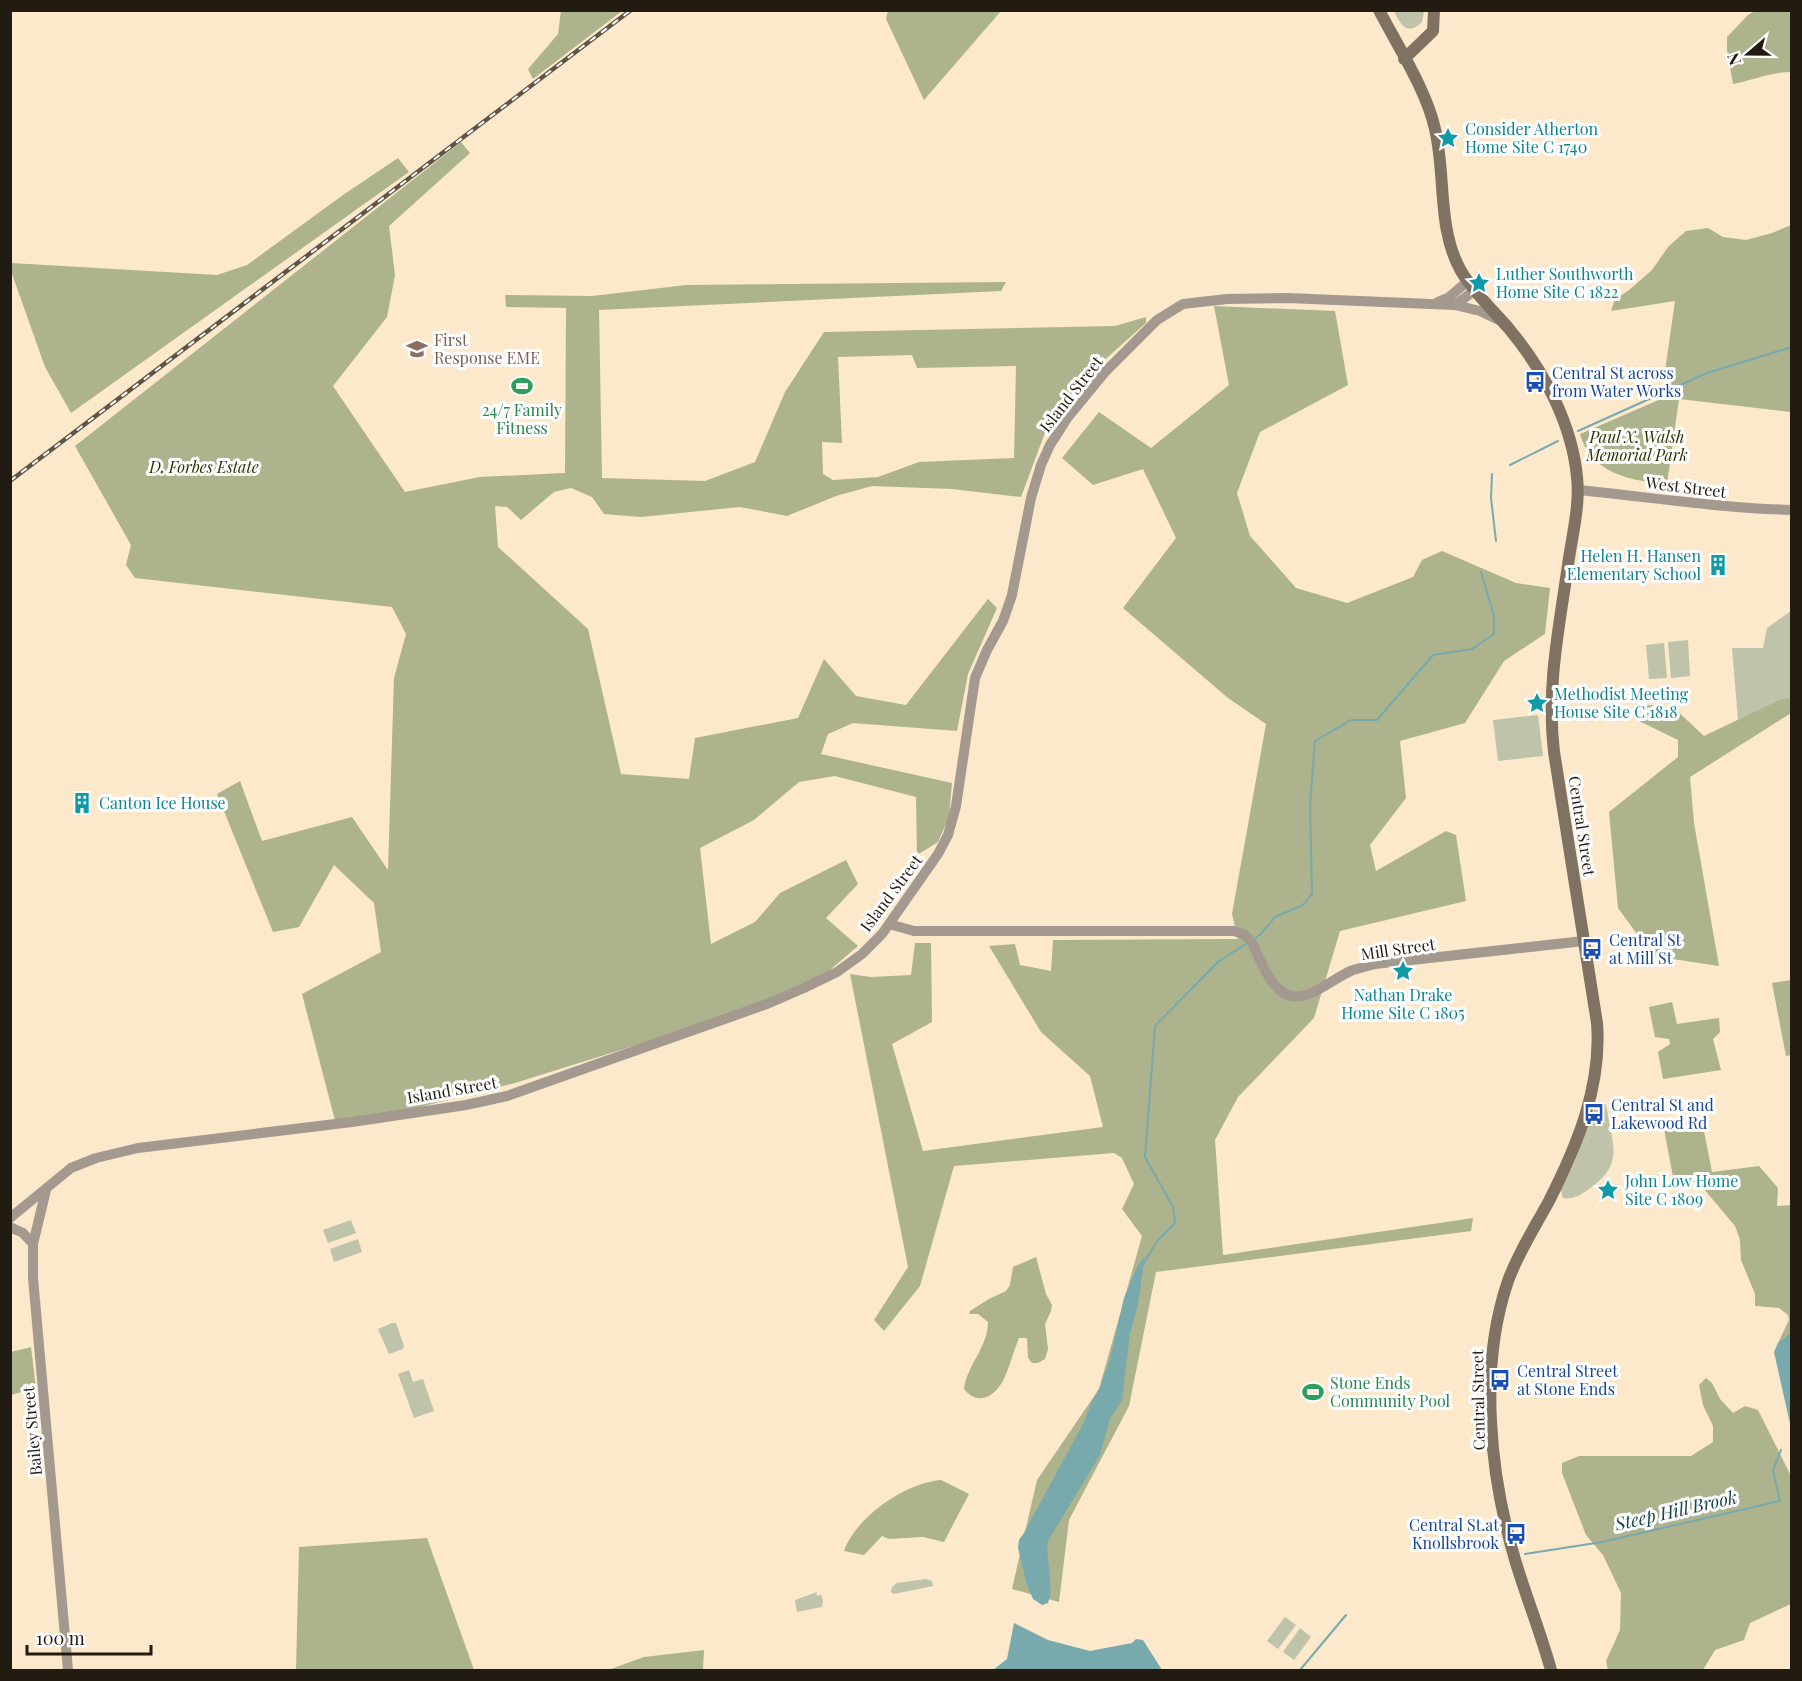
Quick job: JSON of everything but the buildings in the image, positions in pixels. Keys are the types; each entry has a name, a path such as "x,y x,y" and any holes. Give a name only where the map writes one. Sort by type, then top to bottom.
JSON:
{"main road":[{"name":"Central Street","path":"1379,10 1431,115 1438,144 1449,242 1456,260 1471,286 1503,322 1536,365 1555,401 1573,453 1578,490 1569,563 1552,665 1551,711 1554,752 1598,1041 1591,1093 1581,1130 1509,1280 1494,1336 1491,1375 1494,1454 1504,1515 1516,1562 1551,1671"},
{"path":"1404,59 1433,31 1434,10"}],"street":[{"name":"Island Street","path":"1426,304 1448,298 1471,286"},
{"path":"1455,305 1471,286"},
{"name":"Island Street","path":"10,1218 71,1168 96,1158 138,1148 352,1122 466,1105 521,1092 767,1004 837,972 862,954 889,924 938,854 948,835 956,806 975,678 1003,621 1012,595 1031,498 1050,445 1068,417 1105,372 1157,320 1177,307 1194,301 1251,297 1455,305 1480,311 1503,322"},
{"name":"West Street","path":"1578,490 1726,507 1791,510"},
{"name":"Mill Street","path":"889,924 914,932 1234,931 1250,940 1274,983 1285,994 1294,997 1305,996 1353,970 1376,964 1584,941"},
{"name":"Bailey Street","path":"46,1190 33,1244 37,1328 68,1671"},
{"path":"10,1227 23,1233 33,1244"}],"green space":[{"path":"888,10 1001,11 924,100 886,19"},
{"path":"561,11 622,11 533,79 528,69 558,34"},
{"path":"1394,11 1424,11 1422,22 1408,29"},
{"path":"1755,11 1791,11 1791,72 1733,84 1727,37 1748,15"},
{"name":"D. Forbes Estate","path":"461,142 470,153 389,226 395,275 387,317 333,386 405,492 480,477 565,473 566,308 506,307 505,295 592,296 686,285 1006,282 1001,291 599,310 602,478 705,481 755,462 785,392 824,332 1115,326 1146,317 1146,323 1082,380 1046,430 1021,497 952,489 872,486 836,496 787,516 740,507 641,517 604,514 592,497 571,488 554,492 521,520 507,507 495,506 498,547 588,629 621,774 689,779 695,738 798,718 824,659 856,696 906,705 988,599 997,608 968,674 957,731 853,723 828,734 821,754 952,783 949,817 938,842 917,855 916,797 835,776 799,782 754,820 700,848 711,944 755,922 780,893 846,860 858,884 826,918 858,946 803,993 515,1083 337,1128 302,994 381,952 374,903 334,865 299,927 273,932 217,794 240,781 262,841 352,817 388,870 394,678 406,634 392,607 135,578 126,565 131,545 75,446","holes":["912,355 917,368 1016,366 1014,458 919,462 878,477 833,480 823,474 822,442 842,443 838,357"]},
{"path":"398,158 409,172 71,413 45,367 11,271 11,263 217,275 247,265"},
{"name":"Paul X. Walsh Memorial Park","path":"1791,225 1791,412 1679,399 1667,484 1640,481 1603,467 1585,448 1580,434 1661,399 1675,301 1611,311 1615,299 1652,270 1668,247 1686,231 1708,228 1723,237 1746,240"},
{"path":"1214,306 1335,311 1348,385 1260,432 1237,493 1250,536 1296,588 1347,603 1413,577 1422,560 1442,551 1516,583 1550,588 1545,634 1504,661 1465,723 1400,741 1406,798 1370,845 1376,871 1446,831 1456,835 1466,901 1340,931 1314,1018 1238,1097 1215,1140 1223,1255 1473,1218 1471,1231 1156,1272 1129,1406 1069,1520 1059,1602 1012,1589 1037,1480 1099,1389 1142,1236 1122,1209 1134,1184 1122,1158 1114,1153 954,1166 920,1286 884,1331 874,1320 908,1267 850,974 871,977 911,975 915,943 931,943 932,1022 892,1044 923,1151 1103,1127 1090,1076 1041,1032 989,946 1015,944 1020,965 1051,971 1053,940 1238,939 1232,914 1266,724 1228,698 1123,608 1176,538 1143,469 1093,485 1062,458 1099,412 1151,448 1229,385"},
{"path":"1791,611 1791,697 1779,700 1738,720 1732,648 1763,648 1767,628"},
{"path":"1688,640 1690,676 1671,678 1668,642"},
{"path":"1664,643 1667,678 1649,679 1646,645"},
{"path":"1791,697 1791,713 1690,777 1694,823 1719,966 1653,956 1618,908 1609,812 1678,757 1678,740 1639,721 1645,705 1673,707 1704,736 1779,700"},
{"path":"1538,715 1543,756 1498,761 1493,720"},
{"path":"1791,980 1791,1055 1786,1056 1772,983"},
{"path":"1672,1002 1677,1024 1719,1018 1720,1032 1713,1039 1721,1070 1663,1079 1658,1052 1670,1044 1669,1039 1655,1037 1649,1007"},
{"path":"1602,1102 1606,1105 1612,1134 1612,1163 1600,1180 1589,1189 1576,1196 1563,1198 1561,1190 1574,1164 1596,1104"},
{"path":"1703,1126 1712,1172 1759,1166 1778,1188 1777,1206 1791,1205 1791,1332 1778,1343 1789,1320 1788,1315 1779,1308 1755,1306 1755,1294 1741,1260 1740,1240 1735,1226 1698,1182 1674,1182 1664,1129"},
{"path":"351,1220 356,1233 328,1243 323,1230"},
{"path":"358,1239 362,1252 334,1262 330,1249"},
{"path":"1036,1257 1046,1294 1052,1305 1045,1324 1048,1349 1045,1359 1032,1363 1028,1358 1027,1338 1019,1338 999,1387 988,1396 976,1398 964,1389 969,1372 985,1340 988,1322 978,1314 969,1314 970,1311 1006,1291 1010,1285 1013,1267"},
{"path":"396,1323 404,1346 403,1349 389,1354 378,1329"},
{"path":"31,1347 36,1388 11,1395 11,1352"},
{"path":"409,1370 413,1382 423,1379 434,1411 414,1418 398,1374"},
{"path":"1706,1378 1733,1413 1745,1406 1758,1410 1791,1476 1791,1604 1750,1623 1744,1640 1715,1650 1703,1670 1608,1670 1606,1661 1620,1630 1621,1593 1603,1555 1586,1535 1562,1473 1562,1463 1579,1456 1691,1456 1713,1442 1713,1426 1703,1405 1699,1385"},
{"path":"941,1480 969,1494 944,1542 923,1537 889,1539 882,1536 864,1555 844,1551 850,1538 870,1514 912,1488"},
{"path":"427,1538 474,1670 296,1670 299,1547"},
{"path":"926,1579 932,1581 933,1586 894,1594 891,1592 892,1587 897,1583"},
{"path":"817,1592 816,1595 821,1594 822,1607 797,1612 795,1600"},
{"path":"1285,1617 1296,1625 1278,1649 1267,1641"},
{"path":"1300,1628 1311,1637 1294,1660 1283,1652"},
{"path":"704,1650 703,1670 608,1670 644,1657"}],"water":[{"path":"1145,1256 1138,1304 1130,1334 1122,1400 1110,1419 1100,1455 1048,1541 1050,1596 1048,1603 1042,1605 1033,1599 1027,1585 1018,1548 1019,1540 1084,1422 1100,1387 1110,1359 1124,1298 1137,1267"},
{"path":"1791,1332 1791,1428 1774,1352 1778,1343"},
{"path":"1014,1623 1048,1640 1090,1651 1132,1643 1136,1639 1143,1640 1162,1670 993,1670 1007,1659"}],"waterway":[{"path":"1578,431 1707,373 1792,347"},
{"path":"1510,465 1558,441"},
{"path":"1492,474 1491,498 1496,541"},
{"path":"1253,939 1260,935 1275,917 1303,905 1312,894 1310,805 1315,741 1351,720 1377,720 1433,655 1472,649 1494,634 1494,616 1481,572"},
{"path":"1143,1265 1157,1241 1175,1223 1173,1207 1145,1157 1155,1026 1219,961 1249,942"},
{"name":"Steep Hill Brook","path":"1525,1554 1602,1542 1780,1501 1773,1470 1781,1450"},
{"name":"Steep Hill Brook","path":"1300,1670 1346,1615"}],"railway":[{"path":"10,481 631,10"}],"place":[{"name":"Consider Atherton Home Site C 1740","path":"1448,138"},
{"name":"Luther Southworth Home Site C 1822","path":"1479,283"},
{"name":"First Response EME","path":"417,349"},
{"name":"Central St across from Water Works","path":"1535,382"},
{"name":"24/7 Family Fitness","path":"522,386"},
{"name":"Helen H. Hansen Elementary School","path":"1718,565"},
{"name":"Methodist Meeting House Site C 1818","path":"1537,703"},
{"name":"Canton Ice House","path":"82,803"},
{"name":"Central St at Mill St","path":"1592,949"},
{"name":"Nathan Drake Home Site C 1805","path":"1403,971"},
{"name":"Central St and Lakewood Rd","path":"1594,1114"},
{"name":"John Low Home Site C 1809","path":"1608,1190"},
{"name":"Central Street at Stone Ends","path":"1500,1380"},
{"name":"Stone Ends Community Pool","path":"1313,1392"},
{"name":"Central St.at Knollsbrook","path":"1516,1534"}]}
